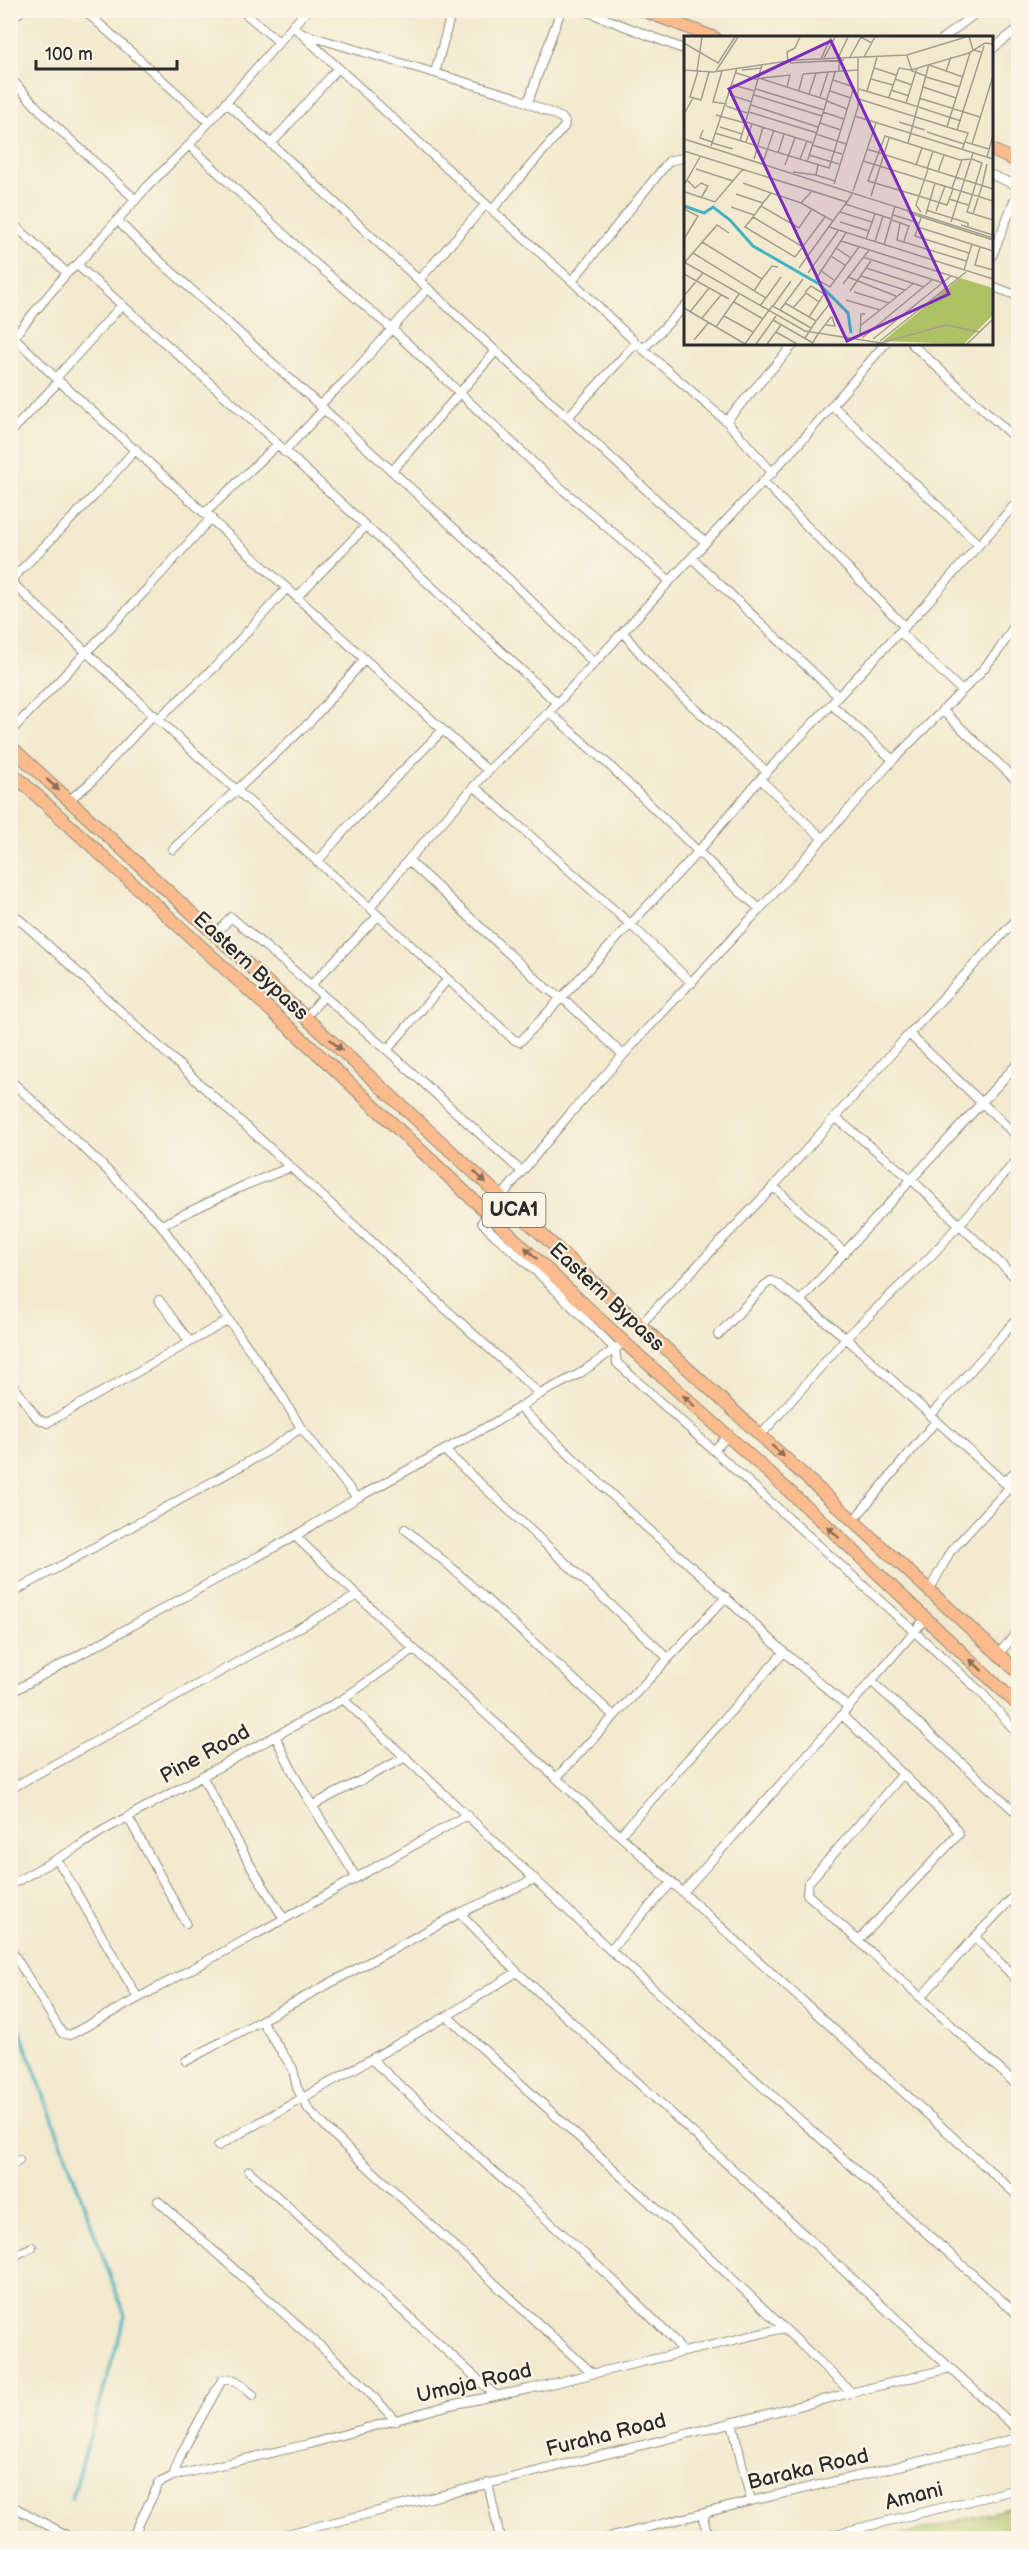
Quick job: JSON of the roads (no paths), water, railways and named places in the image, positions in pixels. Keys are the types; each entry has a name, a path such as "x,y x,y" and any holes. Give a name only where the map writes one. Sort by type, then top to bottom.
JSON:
{"main road":[{"path":"642,10 710,36"},
{"path":"993,150 1018,162"},
{"name":"Eastern Bypass","path":"10,746 1018,1672"},
{"name":"Eastern Bypass","path":"10,771 489,1212 578,1297 620,1345 728,1436 1018,1705"},
{"path":"578,1297 593,1282"}],"street":[{"path":"10,20 22,10"},
{"path":"84,10 209,122"},
{"path":"241,10 279,42"},
{"path":"307,10 297,30 279,42 189,145 117,220 78,265 67,273 12,339 209,515 364,660 488,771"},
{"path":"435,73 452,10"},
{"path":"528,102 561,10"},
{"path":"584,10 684,49"},
{"path":"946,36 980,10"},
{"path":"993,48 1018,29"},
{"path":"297,30 489,207 572,280 643,350 726,421 773,473"},
{"path":"297,30 528,102 562,118 565,122 564,127 419,280"},
{"path":"273,143 338,68"},
{"path":"10,78 51,122 136,200"},
{"path":"226,102 569,416 666,508 706,542"},
{"path":"189,145 300,250 392,329 562,489 670,581"},
{"path":"572,280 669,161 684,158"},
{"path":"993,176 1018,186"},
{"path":"993,254 1018,191"},
{"path":"117,220 510,580 593,662"},
{"path":"10,221 67,273"},
{"path":"78,265 434,588 557,703"},
{"path":"993,286 1018,296"},
{"path":"284,452 428,288"},
{"path":"10,433 122,305"},
{"path":"643,350 684,307"},
{"path":"569,416 636,343"},
{"path":"726,421 793,345"},
{"path":"369,908 474,786 549,712 593,662 773,473 884,345"},
{"path":"913,345 1018,441"},
{"path":"392,471 496,351"},
{"path":"832,405 979,545"},
{"path":"10,732 87,652 209,515 277,445"},
{"path":"136,449 96,494 10,581 155,717 513,1040 520,1042 527,1038 560,999 698,852 760,779 902,629 1018,501"},
{"path":"764,482 962,691"},
{"path":"297,597 365,527"},
{"path":"692,558 838,696"},
{"path":"69,800 89,784 155,717 216,666 287,588"},
{"path":"501,1197 569,1114 760,909 893,760 962,691 999,650 1018,620"},
{"path":"623,632 635,648 688,700 767,772"},
{"path":"173,849 310,720 364,660"},
{"path":"831,704 893,760"},
{"path":"942,710 1018,782"},
{"path":"549,712 609,765 760,909"},
{"path":"317,862 443,730"},
{"path":"760,779 823,839"},
{"path":"474,786 630,924 692,983"},
{"path":"408,860 623,1055"},
{"path":"10,911 417,1285 540,1394"},
{"path":"311,985 378,916"},
{"path":"215,935 231,917 387,1050 522,1172"},
{"path":"640,1325 773,1186 909,1034 1018,918"},
{"path":"387,1050 447,980"},
{"path":"306,1017 324,996"},
{"path":"909,1034 1018,1137"},
{"path":"800,1301 1018,1063"},
{"path":"10,1080 101,1164 161,1225 227,1321 279,1390 301,1428 357,1498"},
{"path":"836,1118 912,1180 1017,1276"},
{"path":"761,1435 846,1338 932,1256 1018,1159"},
{"path":"161,1225 241,1187 291,1167"},
{"path":"773,1186 845,1253"},
{"path":"489,1212 482,1222 488,1229 620,1345"},
{"path":"718,1335 765,1285 771,1281 778,1284 846,1338 1018,1495"},
{"path":"159,1300 190,1342"},
{"path":"853,1521 933,1419 1018,1317"},
{"path":"10,1381 37,1418 47,1424 227,1321"},
{"path":"10,1694 295,1536 357,1498 579,1374 620,1345"},
{"path":"620,1345 617,1363 981,1692 1018,1734"},
{"path":"519,1407 646,1527 848,1707"},
{"path":"10,1594 266,1452 301,1428"},
{"path":"714,1450 728,1436"},
{"path":"444,1450 668,1658"},
{"path":"929,1591 950,1552 1018,1469"},
{"path":"405,1529 451,1567 613,1715"},
{"path":"295,1536 414,1649 684,1891 1018,2196"},
{"path":"10,1789 356,1596"},
{"path":"557,1777 726,1597"},
{"path":"684,1891 926,1618"},
{"path":"998,1654 1018,1632"},
{"name":"Pine Road","path":"10,1885 128,1817 343,1699 414,1649"},
{"path":"620,1835 784,1652"},
{"path":"870,1681 1018,1814"},
{"path":"343,1699 610,1950 1018,2315"},
{"path":"842,1715 951,1821 959,1834 859,1940"},
{"path":"275,1736 356,1877"},
{"path":"313,1805 406,1757"},
{"path":"903,1774 806,1886 810,1899 859,1940 1018,2086"},
{"path":"202,1776 249,1863 284,1919"},
{"path":"10,1948 62,2033 70,2035 284,1919 467,1815"},
{"path":"128,1817 186,1923"},
{"path":"57,1858 138,1998"},
{"path":"186,2061 262,2022 460,1913 535,1879"},
{"path":"610,1950 672,1882"},
{"path":"921,1996 1018,1892"},
{"path":"460,1913 517,1972 1018,2430"},
{"path":"975,1937 1018,1981"},
{"path":"218,2146 447,2016 517,1972"},
{"path":"447,2016 852,2393"},
{"path":"262,2022 293,2069 295,2082 302,2099 329,2131 592,2373"},
{"path":"371,2059 625,2291 675,2341 681,2352"},
{"path":"10,2165 19,2160"},
{"path":"249,2171 495,2395"},
{"path":"159,2201 355,2377 396,2421"},
{"path":"10,2258 32,2247"},
{"name":"Umoja Road","path":"173,2476 309,2444 495,2395 784,2328"},
{"name":"Furaha Road","path":"271,2538 950,2368"},
{"path":"132,2538 159,2483 173,2476 182,2452 222,2380 228,2378 236,2381 253,2395"},
{"path":"732,2422 751,2501"},
{"name":"Baraka Road","path":"608,2538 751,2501 1018,2438"},
{"path":"488,2483 500,2538"},
{"name":"Amani","path":"819,2538 1018,2489"},
{"path":"10,2505 72,2538"},
{"path":"702,2515 710,2538"}],"waterway":[{"path":"10,2003 125,2316 72,2499"}]}
